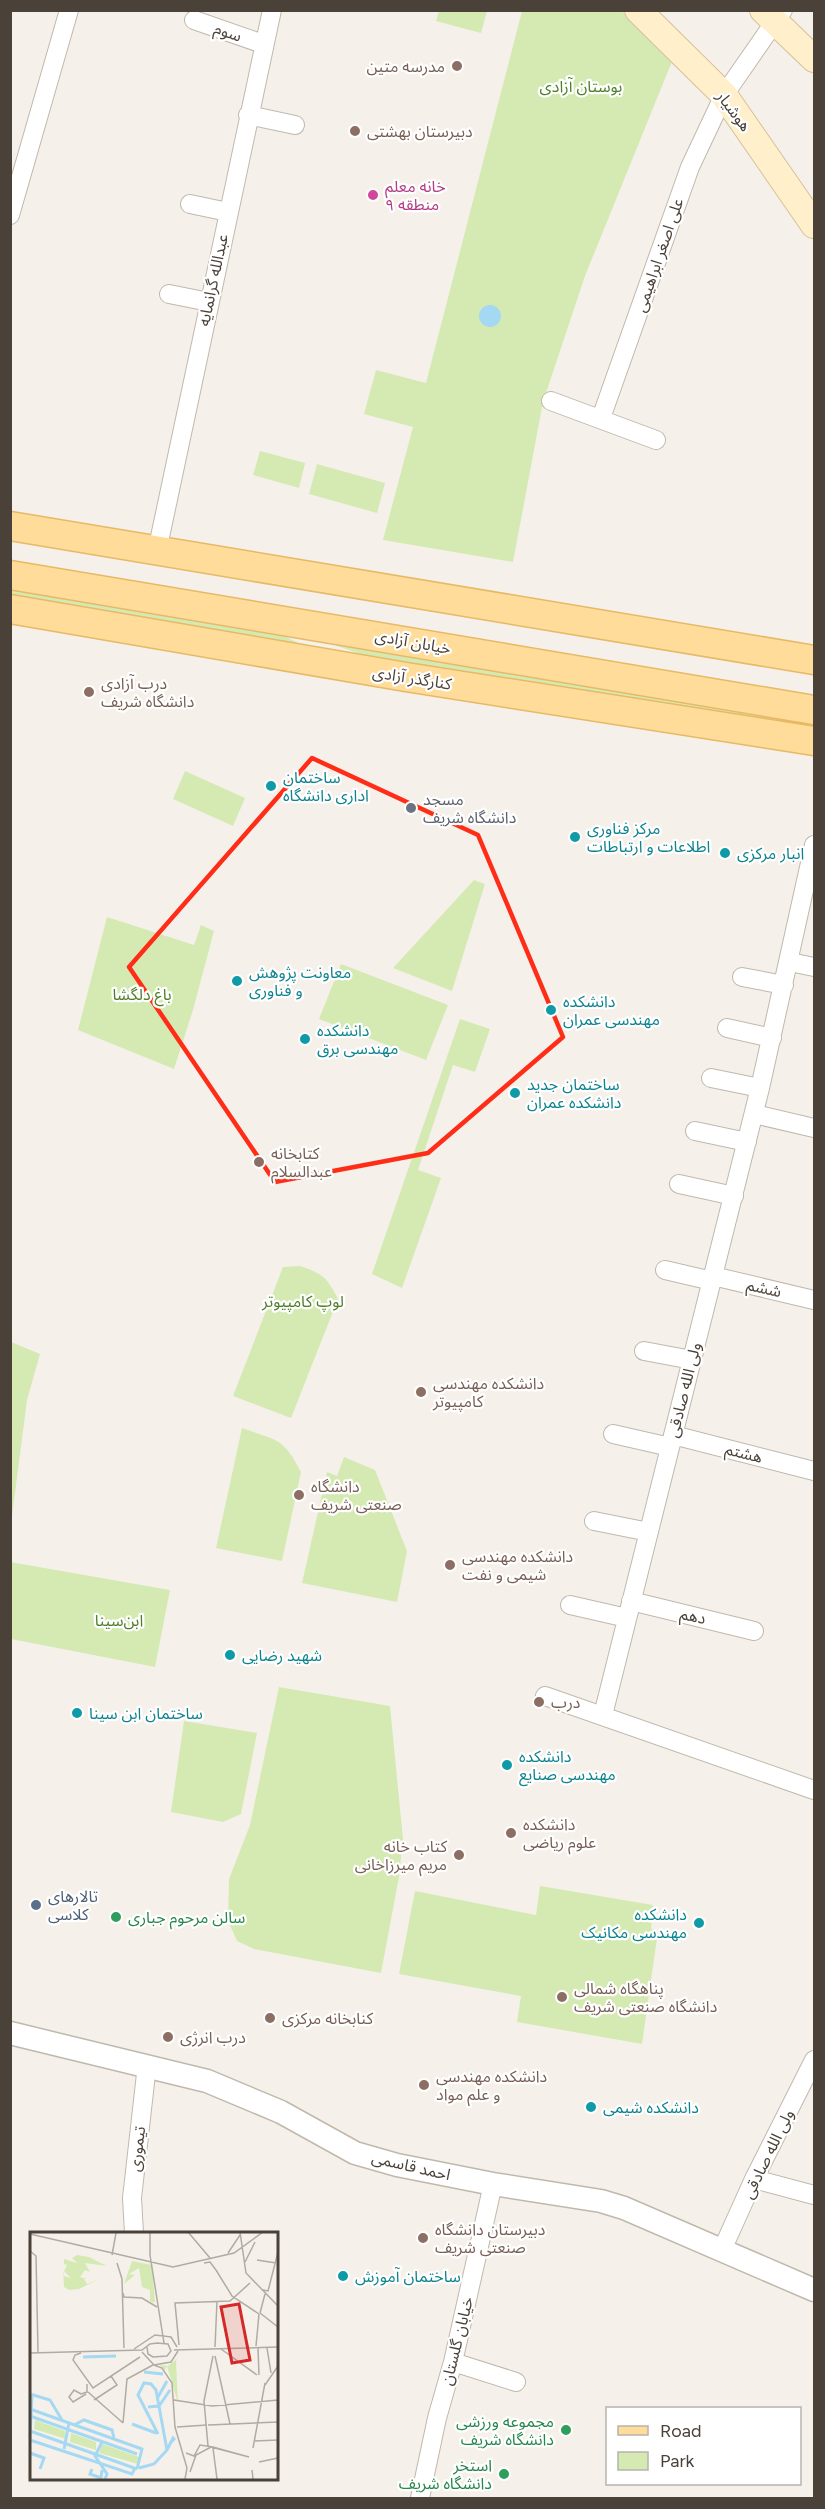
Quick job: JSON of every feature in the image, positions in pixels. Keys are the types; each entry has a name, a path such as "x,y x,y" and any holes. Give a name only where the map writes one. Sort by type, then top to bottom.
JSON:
{"main road":[{"name":"هوشیار","path":"638,10 724,95 814,225"},
{"path":"773,14 814,59"},
{"path":"10,526 814,660"},
{"name":"خیابان آزادی","path":"10,575 814,710"},
{"name":"کنارگذر آزادی","path":"10,609 406,677 814,741"},
{"path":"265,618 406,677"}],"street":[{"path":"10,215 69,10"},
{"name":"عبدالله گرانمایه","path":"157,551 208,302 272,10"},
{"name":"علی اصغر ابراهیمی","path":"601,418 690,167 724,95 773,14"},
{"name":"سوم","path":"194,20 263,44"},
{"path":"248,116 295,124"},
{"path":"190,204 228,212"},
{"path":"169,294 208,302"},
{"path":"551,400 656,440"},
{"name":"ولی الله صادقی","path":"603,1715 754,1114 790,962 814,845"},
{"path":"790,962 814,967"},
{"path":"742,976 784,985"},
{"path":"727,1028 772,1038"},
{"path":"711,1078 760,1088"},
{"path":"754,1114 814,1128"},
{"path":"695,1131 747,1142"},
{"path":"679,1184 734,1196"},
{"name":"ششم","path":"665,1270 814,1300"},
{"path":"644,1351 692,1360"},
{"name":"هشتم","path":"613,1434 671,1441 814,1471"},
{"path":"594,1521 649,1532"},
{"name":"دهم","path":"570,1605 629,1610 754,1631"},
{"path":"545,1696 814,1790"},
{"name":"احمد قاسمی","path":"10,2033 207,2081 281,2112 355,2152 397,2165 493,2184 602,2201 624,2208 814,2290"},
{"name":"ولی الله صادقی","path":"722,2250 754,2179 814,2060"},
{"name":"تیموری","path":"134,2232 132,2198 147,2065"},
{"path":"754,2179 814,2195"},
{"name":"خیابان گلستان","path":"420,2499 436,2418 453,2362 493,2184"},
{"path":"453,2362 516,2382"}],"highlighted area":[{"path":"312,758 478,835 563,1037 428,1153 275,1182 129,967"}],"green space":[{"path":"439,10 487,11 481,33 436,21"},
{"name":"بوستان آزادی","path":"522,11 622,11 673,59 585,276 543,402 513,562 383,540 413,427 364,414 376,370 426,383"},
{"path":"260,451 305,463 299,488 253,475"},
{"path":"317,464 385,483 377,513 309,494"},
{"path":"10,589 280,634 317,652 11,599"},
{"path":"306,635 814,720 814,730 369,657"},
{"path":"185,771 245,798 233,826 173,799"},
{"path":"474,880 485,884 452,991 393,968"},
{"name":"باغ دلگشا","path":"107,917 194,945 201,925 214,931 193,1010 174,1069 78,1030"},
{"path":"341,964 448,1005 426,1060 319,1019"},
{"path":"460,1019 490,1029 475,1072 453,1065 418,1170 441,1178 402,1288 372,1274"},
{"name":"لوپ کامپیوتر","path":"300,1266 324,1277 338,1299 291,1418 233,1396 283,1267"},
{"path":"11,1342 40,1354 27,1400 11,1524"},
{"path":"242,1428 272,1438 284,1446 301,1472 282,1561 216,1548"},
{"path":"344,1457 375,1470 407,1551 397,1602 302,1583 327,1472 337,1476"},
{"name":"ابن‌سینا","path":"10,1562 170,1590 155,1667 11,1639"},
{"path":"279,1687 390,1706 403,1839 399,1877 381,1973 254,1949 237,1941 228,1921 229,1879 250,1825"},
{"path":"184,1721 257,1733 241,1814 223,1822 171,1812"},
{"path":"540,1886 653,1905 651,1929 658,1931 642,2044 517,2022 521,1996 399,1974 415,1891 536,1915"}],"water":[{"path":"490,305 498,308 501,316 498,324 490,327 482,324 479,316 482,308"}],"place":[{"name":"مدرسه متین","path":"457,66"},
{"name":"دبیرستان بهشتی","path":"355,131"},
{"name":"خانه معلم منطقه ۹","path":"373,195"},
{"name":"درب آزادی دانشگاه شریف","path":"89,692"},
{"name":"ساختمان اداری دانشگاه","path":"271,786"},
{"name":"مسجد دانشگاه شریف","path":"411,808"},
{"name":"مرکز فناوری اطلاعات و ارتباطات","path":"575,837"},
{"name":"انبار مرکزی","path":"725,853"},
{"name":"معاونت پژوهش و فناوری","path":"237,981"},
{"name":"دانشکده مهندسی عمران","path":"551,1010"},
{"name":"دانشکده مهندسی برق","path":"305,1039"},
{"name":"ساختمان جدید دانشکده عمران","path":"515,1093"},
{"name":"کتابخانه عبدالسلام","path":"259,1162"},
{"name":"دانشکده مهندسی کامپیوتر","path":"421,1392"},
{"name":"دانشگاه صنعتی شریف","path":"299,1495"},
{"name":"دانشکده مهندسی شیمی و نفت","path":"450,1565"},
{"name":"شهید رضایی","path":"230,1655"},
{"name":"درب","path":"539,1702"},
{"name":"ساختمان ابن سینا","path":"77,1713"},
{"name":"دانشکده مهندسی صنایع","path":"507,1765"},
{"name":"دانشکده علوم ریاضی","path":"511,1833"},
{"name":"کتاب خانه مریم میرزاخانی","path":"459,1855"},
{"name":"تالارهای کلاسی","path":"36,1905"},
{"name":"سالن مرحوم جباری","path":"116,1917"},
{"name":"دانشکده مهندسی مکانیک","path":"699,1923"},
{"name":"پناهگاه شمالی دانشگاه صنعتی شریف","path":"562,1997"},
{"name":"کنابخانه مرکزی","path":"270,2018"},
{"name":"درب انرژی","path":"168,2037"},
{"name":"دانشکده مهندسی و علم مواد","path":"424,2085"},
{"name":"دانشکده شیمی","path":"591,2107"},
{"name":"دبیرستان دانشگاه صنعتی شریف","path":"423,2238"},
{"name":"ساختمان آموزش","path":"343,2276"},
{"name":"مجموعه ورزشی دانشگاه شریف","path":"566,2430"},
{"name":"استخر دانشگاه شریف","path":"504,2474"}]}
